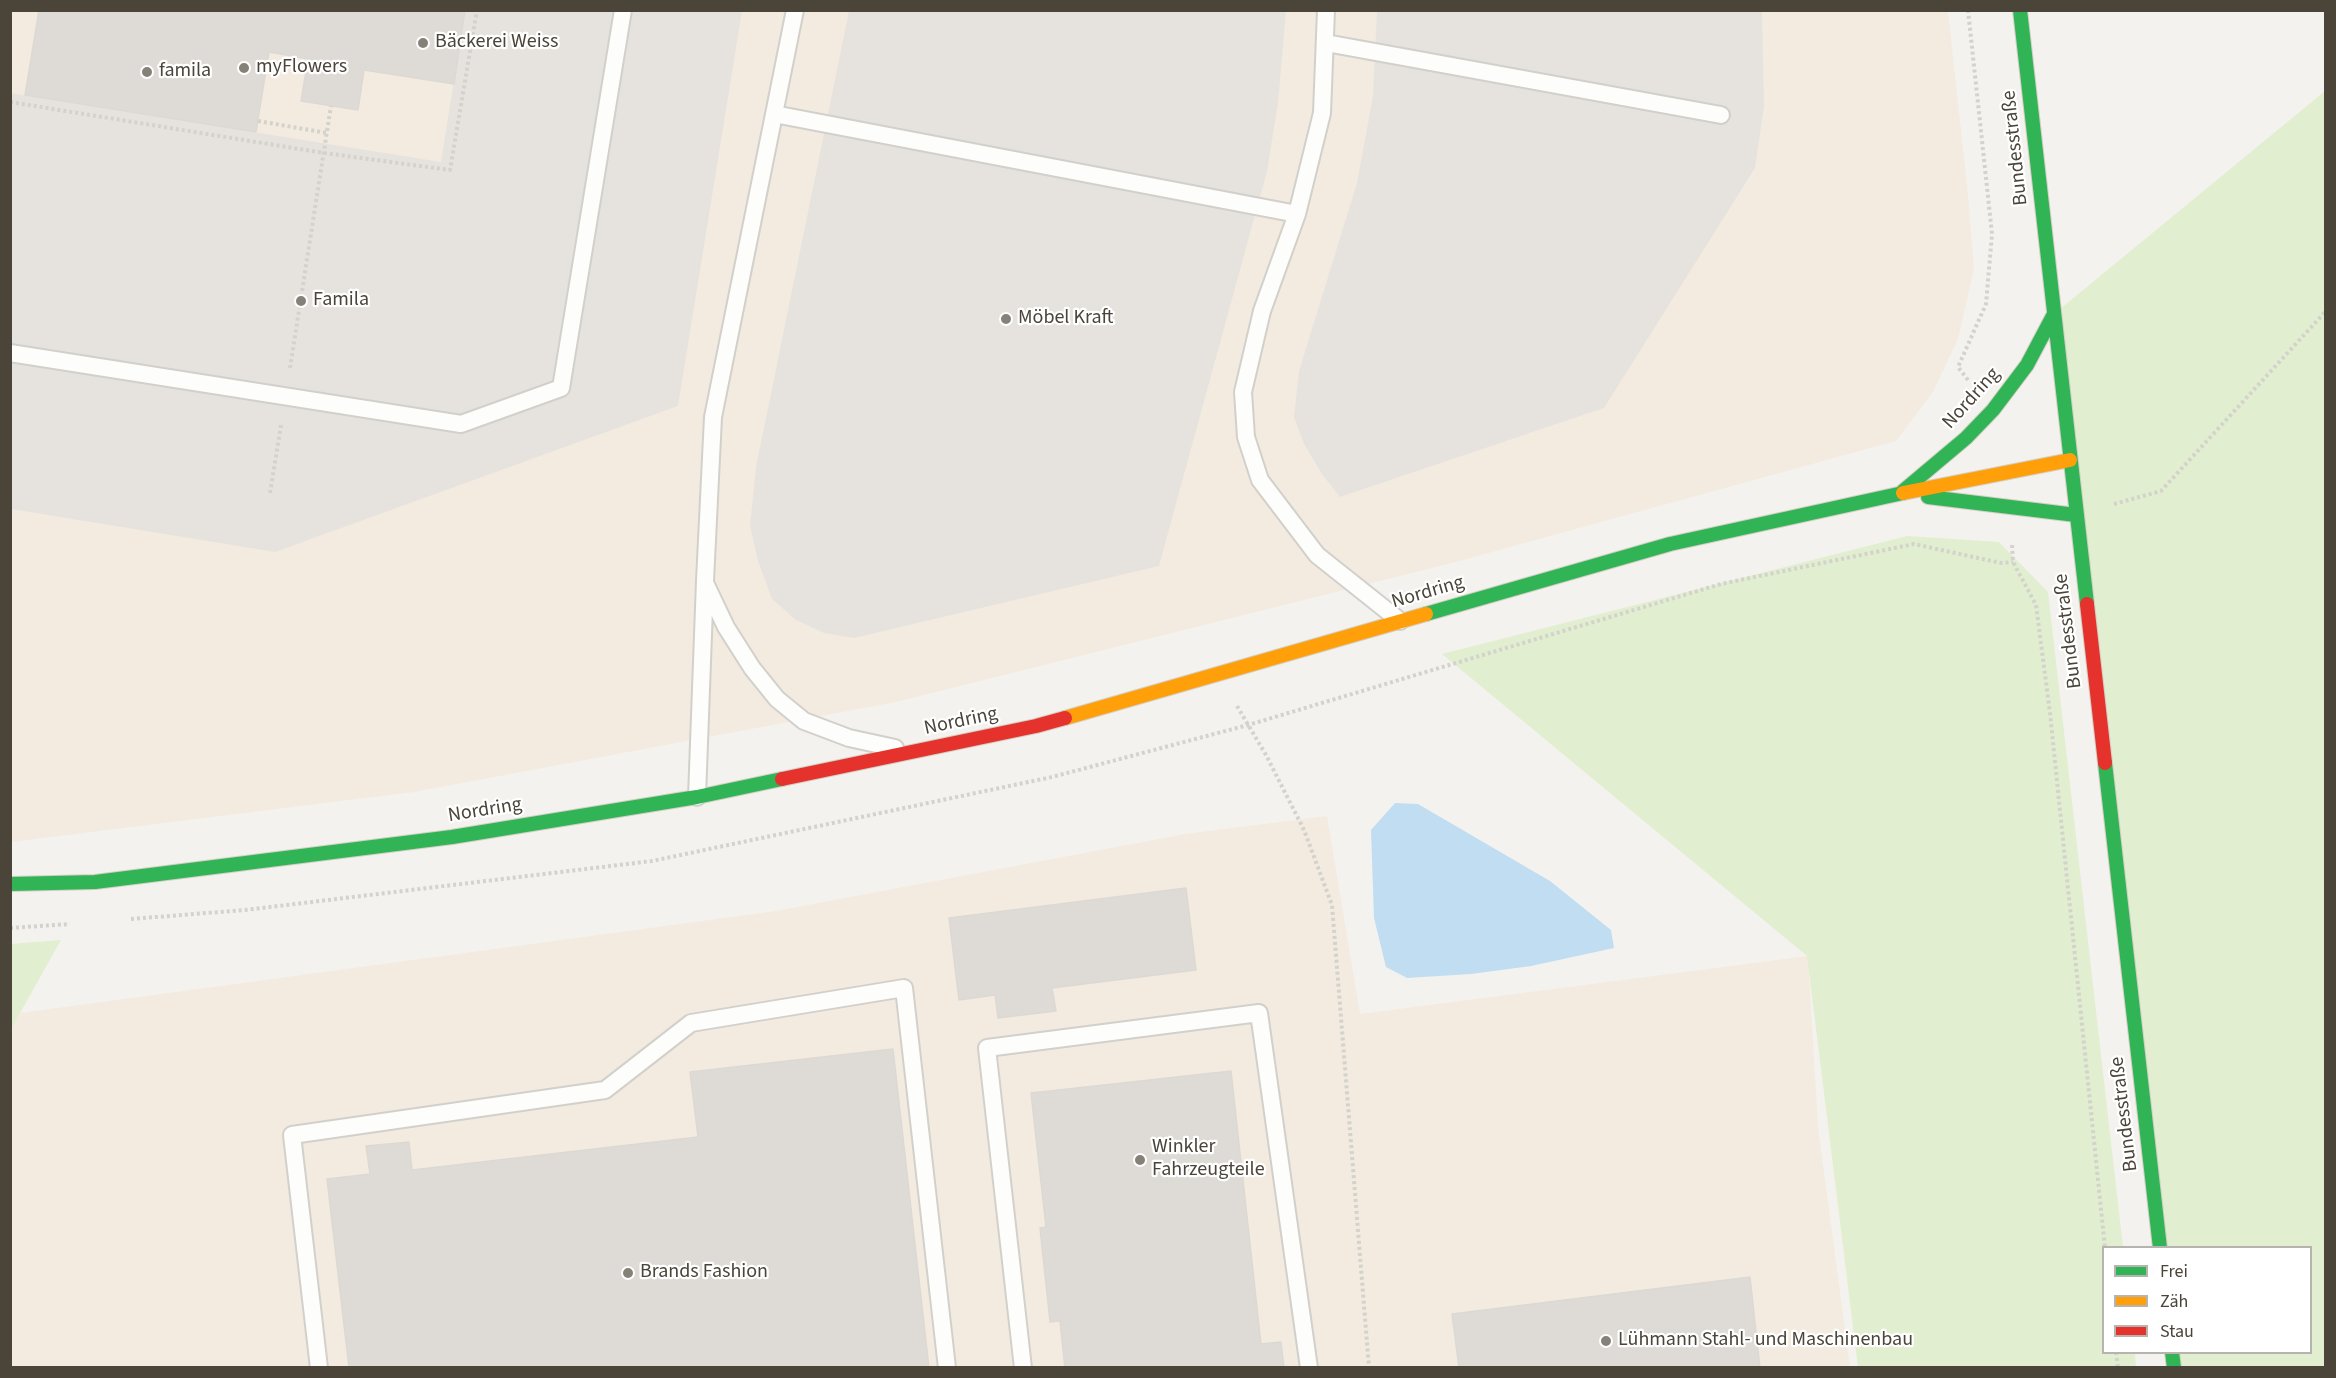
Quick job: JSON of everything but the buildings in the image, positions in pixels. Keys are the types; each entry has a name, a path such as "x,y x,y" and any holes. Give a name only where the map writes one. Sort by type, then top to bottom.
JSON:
{"street":[{"name":"Bundesstraße","path":"2020,10 2160,1246"},
{"name":"Nordring","path":"1899,494 1966,438 1993,410 2027,365 2055,314"},
{"name":"Nordring","path":"10,884 95,882 212,868 452,837 697,797 1036,726 1670,544 1899,494 2070,460"},
{"name":"Nordring","path":"1899,494 2076,515"}],"lane":[{"path":"10,353 461,424 561,388 623,10"},
{"path":"697,797 713,417 795,10"},
{"path":"1326,10 1322,113 1297,214 1262,311 1243,392 1246,437 1260,480 1317,555 1400,621"},
{"path":"1326,43 1721,115"},
{"path":"774,114 1297,214"},
{"path":"705,581 726,627 752,668 777,699 804,721 849,738 915,752"},
{"path":"319,1368 292,1135 605,1090 691,1023 903,988 947,1368"},
{"path":"1023,1368 987,1048 1259,1013 1309,1368"}],"path":[{"path":"10,102 324,153 450,170 477,10"},
{"path":"1968,10 1992,234 1986,304 1958,367 1993,410"},
{"path":"270,493 331,106"},
{"path":"258,121 327,133"},
{"path":"2076,515 2161,491 2325,311"},
{"path":"2010,507 2013,562 2036,605 2051,724 2105,1246"},
{"path":"1218,675 1266,755 1304,830 1332,905 1369,1368"}],"shaded area":[{"path":"10,11 1948,11 1974,269 1958,339 1933,392 1896,441 1452,563 896,702 414,792 11,842"},
{"path":"465,11 742,11 678,406 275,552 11,509 10,93 441,162"},
{"name":"Möbel Kraft","path":"849,11 1286,11 1278,103 1267,171 1159,566 854,638 824,633 796,620 772,599 758,561 750,526 756,467"},
{"path":"1377,11 1762,11 1764,106 1755,168 1604,408 1340,497 1322,474 1304,444 1294,417 1299,371 1357,183 1373,96"},
{"path":"1327,816 1360,1014 1808,956 1818,1127 1850,1367 11,1368 10,1029 20,1013 776,911 1185,834"}],"green space":[{"path":"2325,91 2325,1367 2174,1367 2172,1354 2312,1354 2312,1246 2160,1246 2054,314"},
{"path":"1907,536 1999,542 2048,592 2123,1246 2102,1246 2102,1354 2135,1354 2136,1367 1858,1367 1807,956 1442,654"},
{"path":"61,940 20,1013 11,1029 11,944"}],"water":[{"path":"1395,803 1418,804 1550,881 1611,930 1614,948 1531,966 1471,974 1407,978 1386,967 1374,918 1371,830"}],"traffic: fast":[{"path":"2020,10 2087,604"},
{"path":"1903,491 1966,438 1993,410 2027,365 2054,314"},
{"path":"1426,614 1670,544 1903,493"},
{"path":"1928,497 2076,515"},
{"path":"2105,763 2160,1246"},
{"path":"10,884 95,882 452,837 697,797 782,779"},
{"path":"2172,1354 2174,1368"}],"traffic: slow":[{"path":"1903,493 2070,460"},
{"path":"1065,718 1426,614"}],"traffic: jam":[{"path":"2087,604 2105,763"},
{"path":"782,779 1065,718"}],"place":[{"name":"Bäckerei Weiss","path":"423,43"},
{"name":"myFlowers","path":"244,68"},
{"name":"famila","path":"147,72"},
{"name":"Famila","path":"301,301"},
{"name":"Möbel Kraft","path":"1006,319"},
{"name":"Winkler Fahrzeugteile","path":"1140,1160"},
{"name":"Brands Fashion","path":"628,1273"},
{"name":"Lühmann Stahl- und Maschinenbau","path":"1606,1341"}]}
